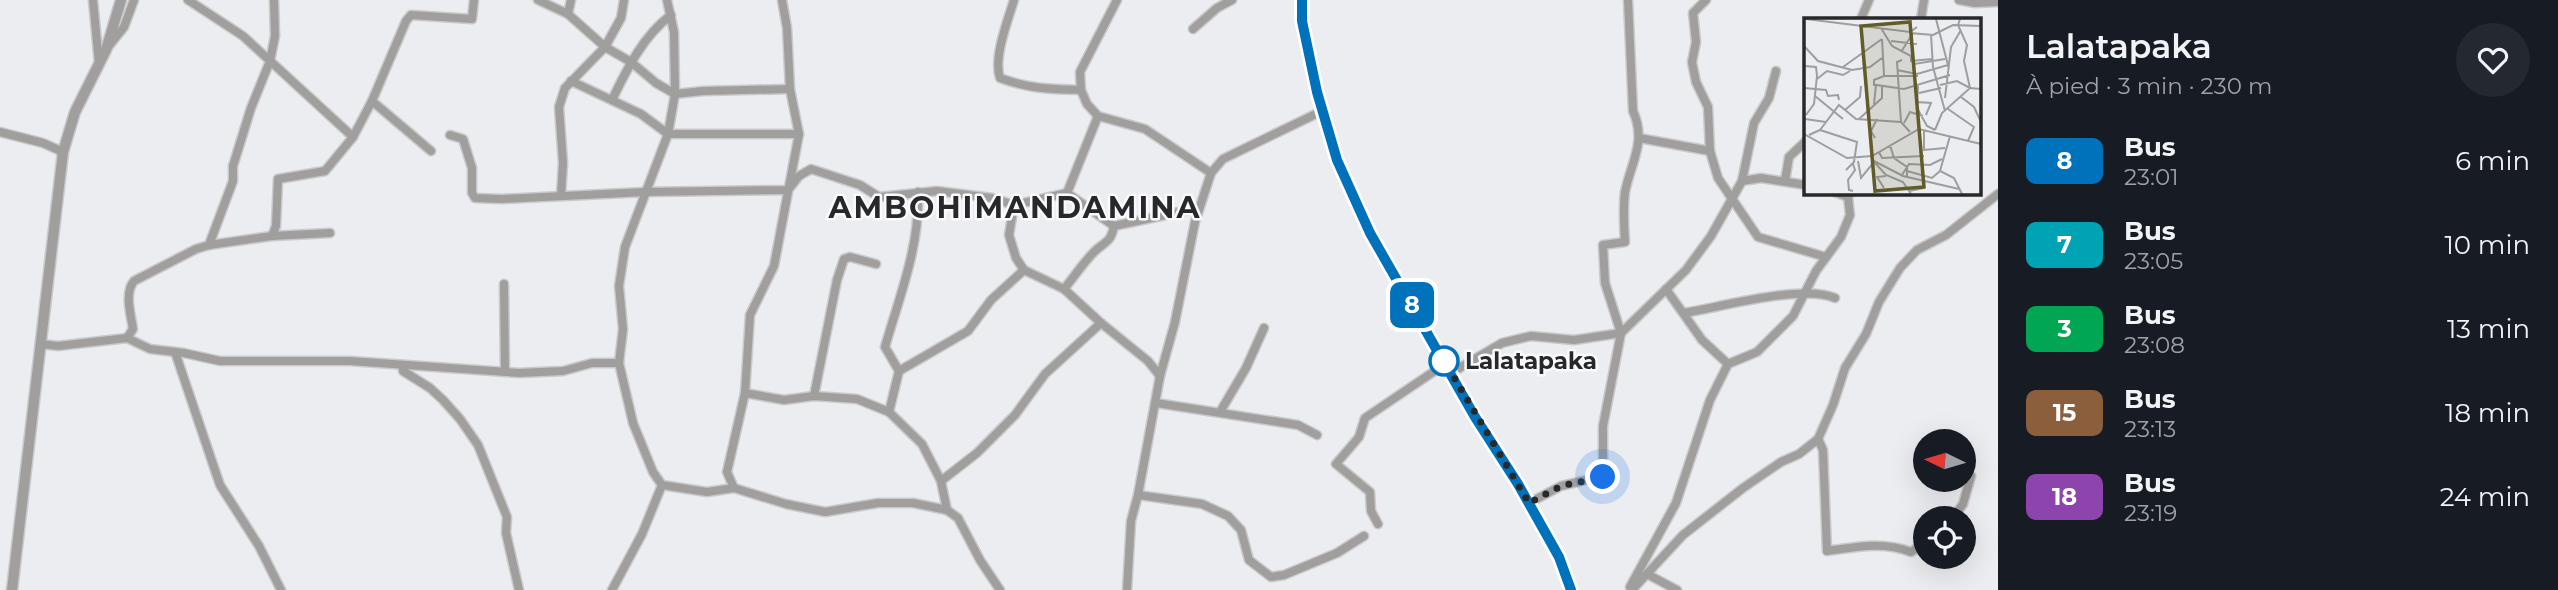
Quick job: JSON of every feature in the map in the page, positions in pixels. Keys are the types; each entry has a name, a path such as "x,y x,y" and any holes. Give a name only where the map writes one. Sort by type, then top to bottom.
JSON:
{"main road":[{"path":"1302,0 1302,21 1322,111 1337,160 1370,233 1475,417 1529,503 1559,557 1572,590"}],"street":[{"path":"93,0 99,64"},
{"path":"107,50 121,0"},
{"path":"12,590 63,152 75,113 99,64 124,27 134,0"},
{"path":"188,0 243,36 353,137"},
{"path":"209,245 233,181 233,166 251,108 270,61 275,36 274,0"},
{"path":"272,236 276,226 278,179 325,171 353,137 411,15 472,19 474,0"},
{"path":"538,0 568,13 605,47 676,94 790,89"},
{"path":"568,13 571,0"},
{"path":"561,196 563,163 559,107 565,88 605,47 621,18 624,0"},
{"path":"667,0 674,32 676,94 668,134 625,247 620,286 623,329 619,363 633,423 653,472 662,485 707,492 734,488 786,504 825,512 878,503 912,503 947,510 958,518 979,560 1000,590"},
{"path":"734,488 727,472 745,393 750,315 774,266 799,134 790,89 787,28 782,0"},
{"path":"1014,0 997,70 1000,78 1024,87 1081,90"},
{"path":"1116,0 1080,72 1081,90 1087,104 1098,116 1146,129 1211,173"},
{"path":"1194,29 1217,8 1232,0"},
{"path":"1529,503 1561,486 1603,477 1603,426 1621,333 1605,283 1603,245 1625,242 1626,191 1640,126 1633,111 1628,0"},
{"path":"1706,0 1693,13 1696,42 1692,62 1696,82 1708,107 1710,151 1718,178 1758,237 1826,257"},
{"path":"1861,18 1869,0"},
{"path":"1921,18 1924,0"},
{"path":"1959,0 1975,3 1998,2"},
{"path":"612,100 631,62 658,25 671,15"},
{"path":"1378,524 1371,511 1370,492 1336,464 1359,437 1365,418 1448,369 1502,343 1531,336 1574,340 1621,333 1686,270 1711,236 1742,181 1754,123 1769,98 1776,71"},
{"path":"571,81 641,114 668,134 799,134"},
{"path":"372,101 431,151"},
{"path":"1128,590 1131,521 1198,208 1211,173 1223,159 1322,111"},
{"path":"1067,193 1098,116"},
{"path":"0,132 43,143 63,152"},
{"path":"450,135 463,139 472,168 472,193 475,198 788,190"},
{"path":"1639,138 1710,151"},
{"path":"1785,181 1789,157 1804,142"},
{"path":"788,190 799,176 811,169 860,185 879,197 937,191 992,198 1014,205 1067,193 1114,226 1198,208"},
{"path":"1742,181 1761,178 1804,185"},
{"path":"889,412 899,371 885,347 914,251 919,227 918,192"},
{"path":"1630,590 1683,535 1743,488 1781,462 1799,454 1818,439 1846,368 1866,334 1879,302 1900,268 1917,250 1946,235 1998,194"},
{"path":"1630,590 1676,503 1710,400 1728,364 1758,352 1793,316 1803,294 1840,237 1850,215 1849,195"},
{"path":"1014,205 1009,235 1016,258 1024,270 1064,289 1148,361 1160,376"},
{"path":"1064,289 1095,250 1104,246 1112,236 1114,226"},
{"path":"127,338 133,329 130,286 134,281 209,245 272,236 330,233"},
{"path":"814,396 837,280 844,259 850,257 876,264"},
{"path":"899,371 968,331 991,300 1024,270"},
{"path":"504,284 505,372"},
{"path":"1665,289 1702,340 1728,364"},
{"path":"1684,313 1822,292 1835,298"},
{"path":"941,481 977,453 1015,415 1045,374 1101,323"},
{"path":"1220,412 1264,328"},
{"path":"41,344 58,346 127,338 150,349 220,361 340,361 505,372 563,371 592,363 619,363"},
{"path":"175,352 220,485 259,546 281,590"},
{"path":"403,365 402,371 430,388 443,400 478,445 507,517 506,533 519,590"},
{"path":"745,393 784,400 814,396 857,399 889,412 922,444 941,481 947,510"},
{"path":"1156,402 1298,425 1317,435"},
{"path":"1818,439 1823,450 1827,551 1881,545 1913,551"},
{"path":"612,590 642,534 662,485"},
{"path":"1138,495 1202,504 1228,516 1241,530 1249,560 1272,577 1284,575 1337,553 1364,536"},
{"path":"1647,574 1677,590"}],"bus line":[{"name":"8","path":"1302,0 1302,21 1328,133 1337,160 1370,233 1475,417 1518,484 1559,557 1571,590"}],"place":[{"name":"Lalatapaka","path":"1444,361"}],"district":[{"name":"AMBOHIMANDAMINA","path":"1015,207"}],"route":[{"path":"1444,361 1443,359 1475,417 1529,503 1561,486 1603,477"}]}
